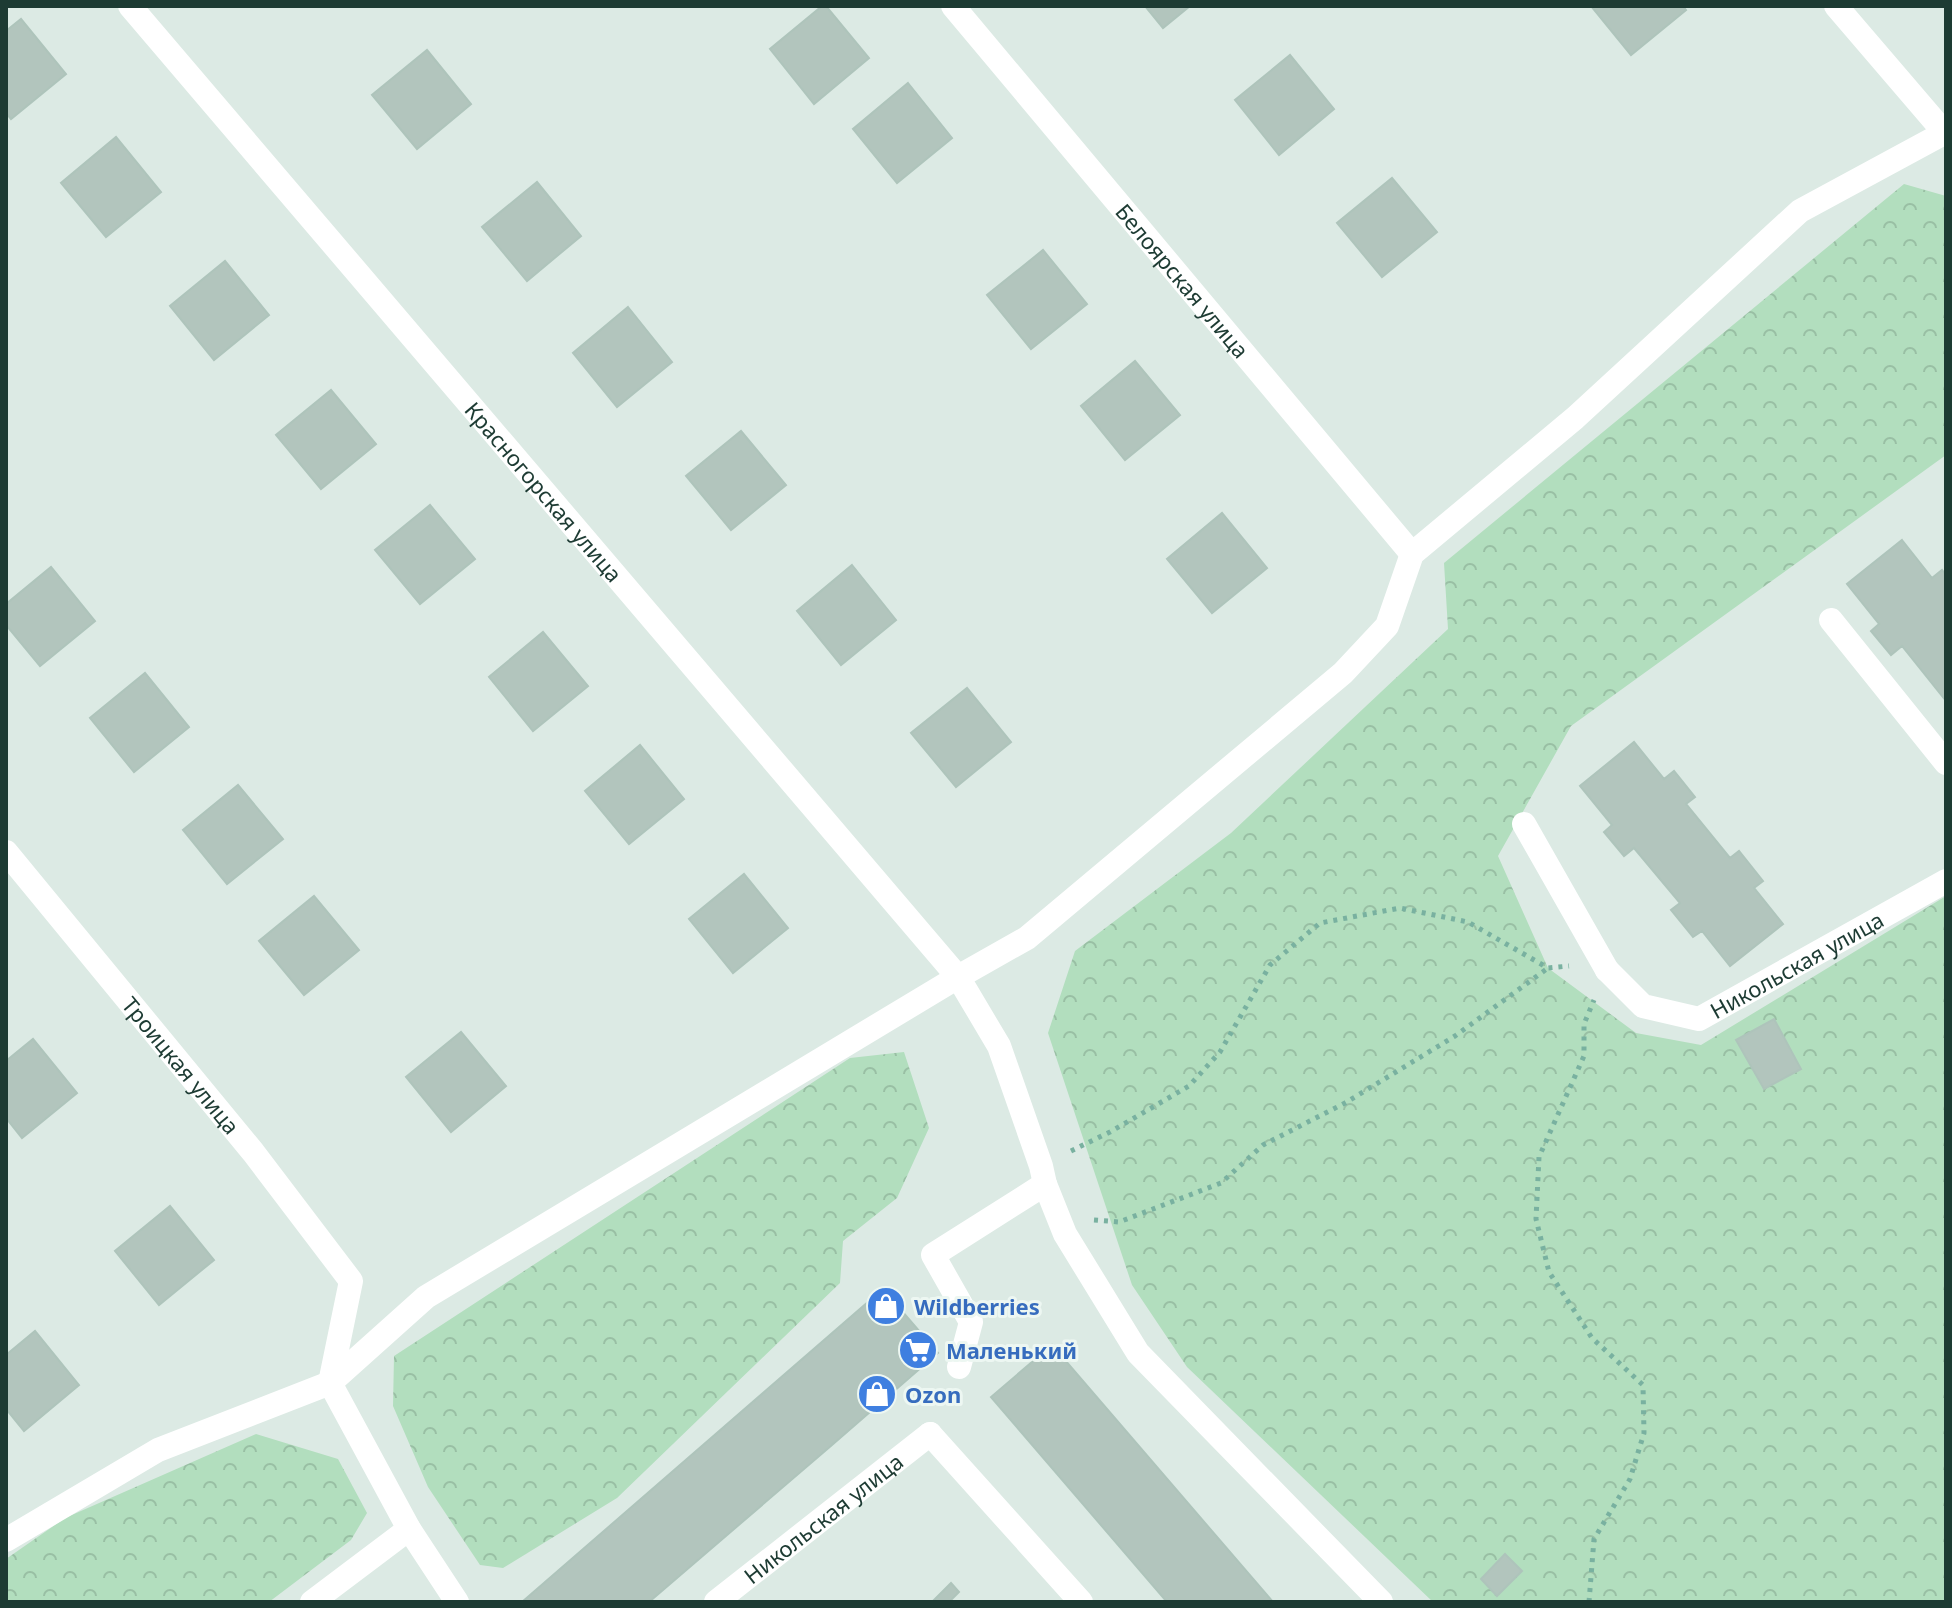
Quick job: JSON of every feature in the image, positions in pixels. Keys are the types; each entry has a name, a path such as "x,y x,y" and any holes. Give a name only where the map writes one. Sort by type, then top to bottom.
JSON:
{"street":[{"name":"Красногорская улица","path":"130,6 958,977 999,1046 1065,1234 1138,1353 1381,1602"},
{"name":"Белоярская улица","path":"953,6 1412,554"},
{"path":"6,1540 158,1450 330,1383 426,1297 1027,938 1343,673 1387,626 1412,554 1575,418 1800,211 1945,132 1836,6"},
{"path":"1831,620 1946,763"},
{"name":"Никольская улица","path":"1524,824 1607,970 1643,1006 1699,1019 1946,881"},
{"name":"Троицкая улица","path":"6,852 253,1152 351,1281 330,1383"},
{"path":"959,1367 971,1322 933,1255 1043,1175"},
{"path":"330,1383 409,1529 457,1602"},
{"name":"Никольская улица","path":"716,1602 930,1434 1081,1602"},
{"path":"312,1602 409,1529"}],"path":[{"path":"1043,1175 1189,1086 1220,1052 1270,965 1320,923 1400,908 1468,922 1548,968"},
{"path":"1060,1219 1119,1222 1221,1183 1263,1145 1345,1103 1455,1036 1548,968 1575,966 1607,970 1584,1024 1584,1056 1539,1157 1536,1219 1549,1272 1592,1338 1643,1385 1644,1433 1630,1479 1594,1539 1589,1602"}],"green space":[{"path":"1904,184 1946,196 1946,455 1571,726 1498,856 1548,968 1636,1033 1701,1045 1946,896 1946,1602 1433,1602 1187,1367 1132,1285 1048,1033 1075,951 1231,833 1448,629 1444,563"},
{"path":"904,1052 929,1128 897,1198 843,1241 840,1283 617,1498 503,1568 480,1565 428,1487 393,1406 394,1356 850,1058"},
{"path":"256,1434 338,1459 367,1513 351,1540 269,1602 6,1602 6,1559 65,1518"}],"building":[{"path":"822,6 826,6 869,58 814,104 770,49"},
{"path":"1145,6 1190,6 1163,28"},
{"path":"1591,6 1683,6 1686,10 1631,55"},
{"path":"21,19 66,74 11,119 6,113 6,31"},
{"path":"427,50 471,104 417,149 372,95"},
{"path":"1290,55 1334,109 1279,155 1235,100"},
{"path":"908,83 952,138 897,183 853,129"},
{"path":"116,137 161,192 106,237 61,183"},
{"path":"1392,178 1437,232 1382,277 1337,223"},
{"path":"537,182 581,236 527,281 482,227"},
{"path":"1043,250 1087,304 1031,349 987,295"},
{"path":"225,261 269,315 214,360 170,306"},
{"path":"628,307 672,362 617,407 573,353"},
{"path":"1135,361 1180,415 1125,460 1081,406"},
{"path":"331,390 376,444 321,489 276,435"},
{"path":"741,431 786,485 731,530 686,476"},
{"path":"430,505 475,559 420,604 375,550"},
{"path":"1222,513 1267,568 1212,613 1167,559"},
{"path":"1902,540 1932,578 1942,570 1946,575 1946,701 1902,646 1891,655 1871,631 1879,624 1847,584"},
{"path":"852,565 896,620 841,665 797,611"},
{"path":"51,567 95,621 40,666 6,625 6,604"},
{"path":"543,632 588,686 533,731 489,677"},
{"path":"145,673 189,727 134,772 90,718"},
{"path":"967,688 1011,742 956,787 911,733"},
{"path":"1634,742 1664,779 1674,771 1695,797 1686,804 1730,858 1739,851 1763,881 1754,888 1783,924 1730,966 1702,931 1693,937 1671,910 1680,903 1634,848 1624,856 1604,832 1612,825 1580,786"},
{"path":"640,745 684,799 629,844 585,791"},
{"path":"238,785 283,839 227,884 183,830"},
{"path":"744,874 788,928 733,973 689,919"},
{"path":"314,896 359,950 304,995 259,941"},
{"path":"1774,1019 1801,1069 1764,1089 1736,1040"},
{"path":"461,1032 506,1086 451,1132 406,1077"},
{"path":"33,1039 77,1093 22,1138 6,1118 6,1061"},
{"path":"170,1206 214,1260 159,1305 115,1251"},
{"path":"883,1289 938,1353 832,1445 649,1602 522,1602"},
{"path":"35,1331 79,1385 24,1431 6,1409 6,1355"},
{"path":"1052,1345 1273,1602 1167,1602 991,1397"},
{"path":"1505,1554 1522,1571 1497,1596 1481,1579"},
{"path":"951,1583 959,1592 949,1602 932,1602"}],"place":[{"name":"Wildberries","path":"886,1306"},
{"name":"Маленький","path":"918,1350"},
{"name":"Ozon","path":"877,1394"}]}
